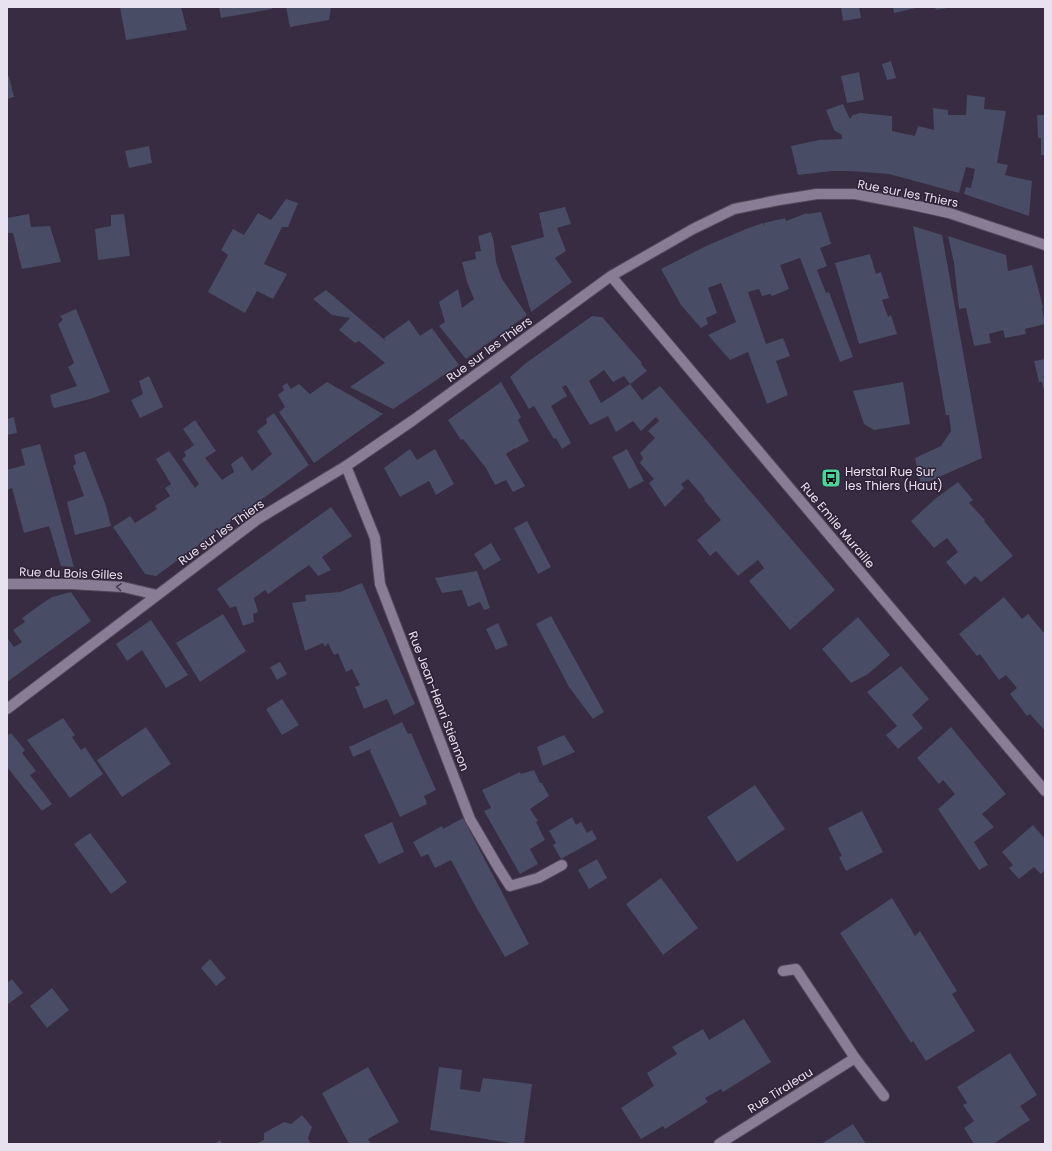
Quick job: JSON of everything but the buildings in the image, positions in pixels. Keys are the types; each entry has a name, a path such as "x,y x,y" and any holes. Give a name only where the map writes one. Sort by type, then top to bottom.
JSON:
{"street":[{"name":"Rue sur les Thiers","path":"7,709 258,519 346,466 412,421 611,276 694,229 734,209 817,194 854,194 950,213 1045,245"},
{"name":"Rue Emile Muraille","path":"611,276 1045,791"},
{"name":"Rue Jean-Henri Stiennon","path":"346,466 375,538 380,584 470,819 510,886 538,878 562,865"},
{"name":"Rue du Bois Gilles","path":"7,584 72,584 123,587 157,595"},
{"path":"783,971 796,970 855,1058 884,1096"},
{"name":"Rue Tiraleau","path":"719,1144 855,1058"}],"place":[{"name":"Herstal Rue Sur les Thiers (Haut)","path":"831,478"}]}
